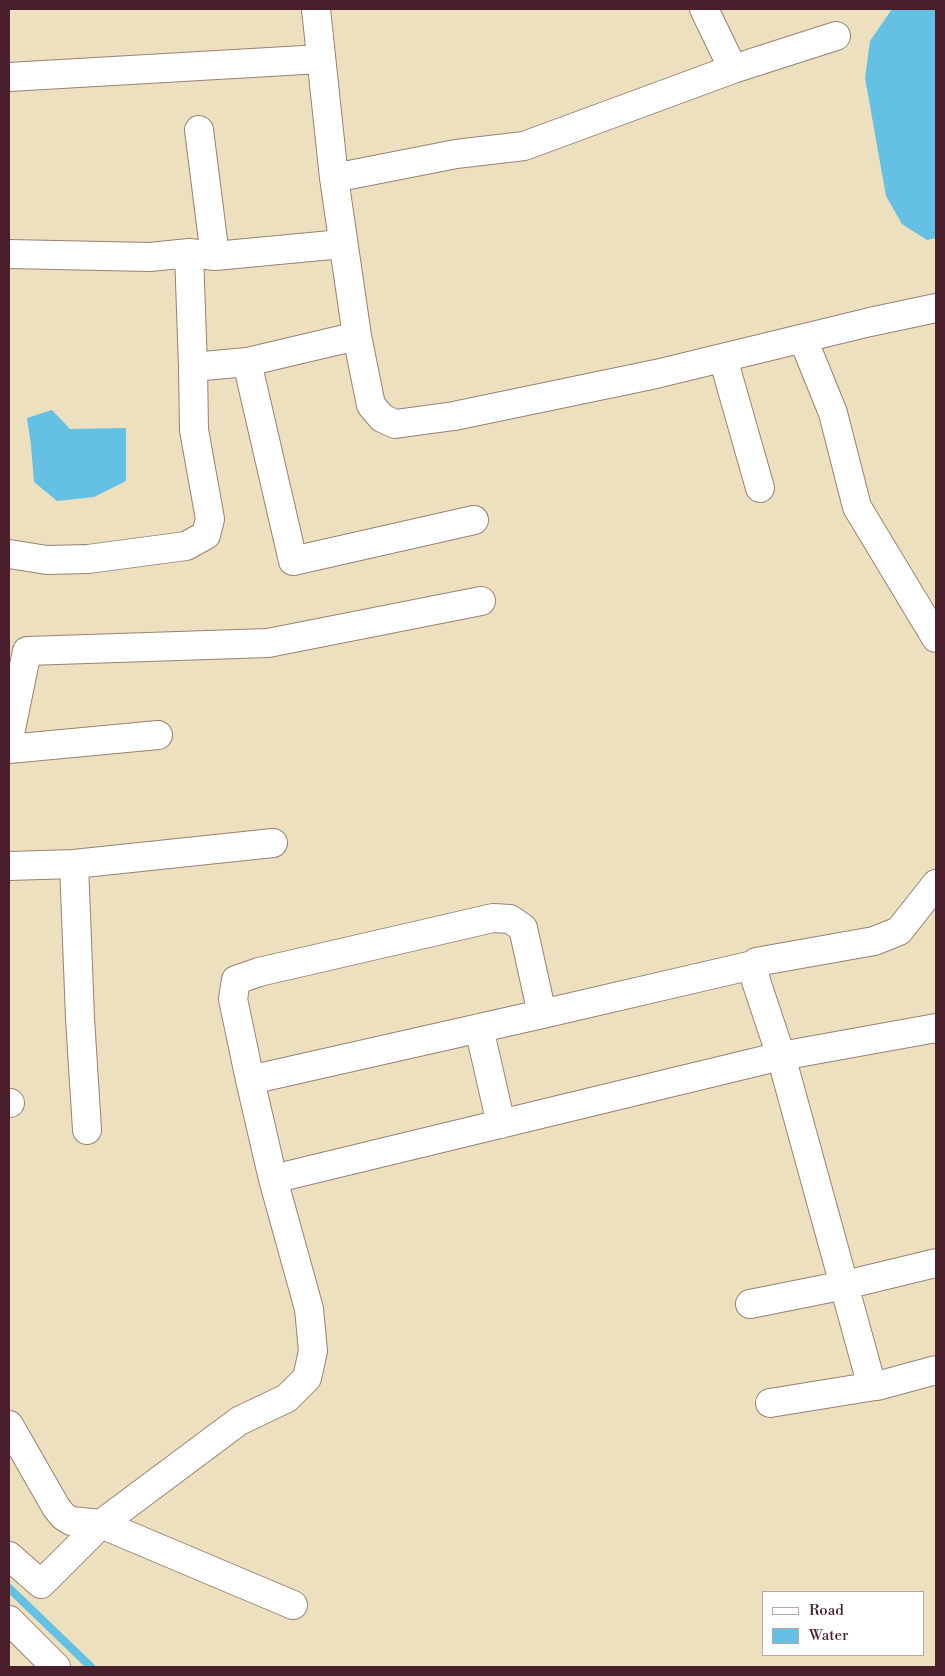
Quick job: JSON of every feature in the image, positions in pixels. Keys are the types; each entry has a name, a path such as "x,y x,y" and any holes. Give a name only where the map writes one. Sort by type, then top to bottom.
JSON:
{"street":[{"path":"316,9 342,244 357,336 371,405 382,418 395,424 454,416 656,374 870,322 936,308"},
{"path":"704,9 733,69"},
{"path":"334,178 456,154 524,146 733,69 836,36"},
{"path":"9,77 321,59"},
{"path":"9,554 47,560 88,559 186,546 206,535 210,519 194,430 193,367 202,254 200,130"},
{"path":"9,254 150,257 342,244"},
{"path":"193,367 247,362 357,336"},
{"path":"803,339 833,413 857,507 936,638"},
{"path":"723,358 760,488"},
{"path":"247,362 293,562 474,520"},
{"path":"9,738 27,651 268,643 481,602"},
{"path":"9,749 158,735"},
{"path":"9,866 74,864 274,843"},
{"path":"74,864 80,1018 87,1130"},
{"path":"250,1080 542,1014 756,962 874,941 899,931 936,884"},
{"path":"9,1556 41,1584 101,1524 239,1421 286,1398 307,1378 313,1351 309,1309 273,1179 250,1080 233,999 236,980 259,972 493,918 510,919 523,928 542,1014"},
{"path":"753,964 756,981 781,1056 872,1383 875,1386"},
{"path":"479,1028 501,1124"},
{"path":"273,1179 781,1056 936,1028"},
{"path":"750,1304 845,1285 936,1263"},
{"path":"770,1403 875,1386 936,1370"},
{"path":"9,1425 63,1516 71,1521 101,1524 293,1605"},
{"path":"9,1620 56,1667"}],"water":[{"path":"892,9 936,9 936,238 927,240 902,224 886,196 865,78 870,41"},
{"path":"52,410 70,429 126,428 126,481 94,497 57,501 34,482 27,418"}],"waterway":[{"path":"9,1588 91,1667"}]}
